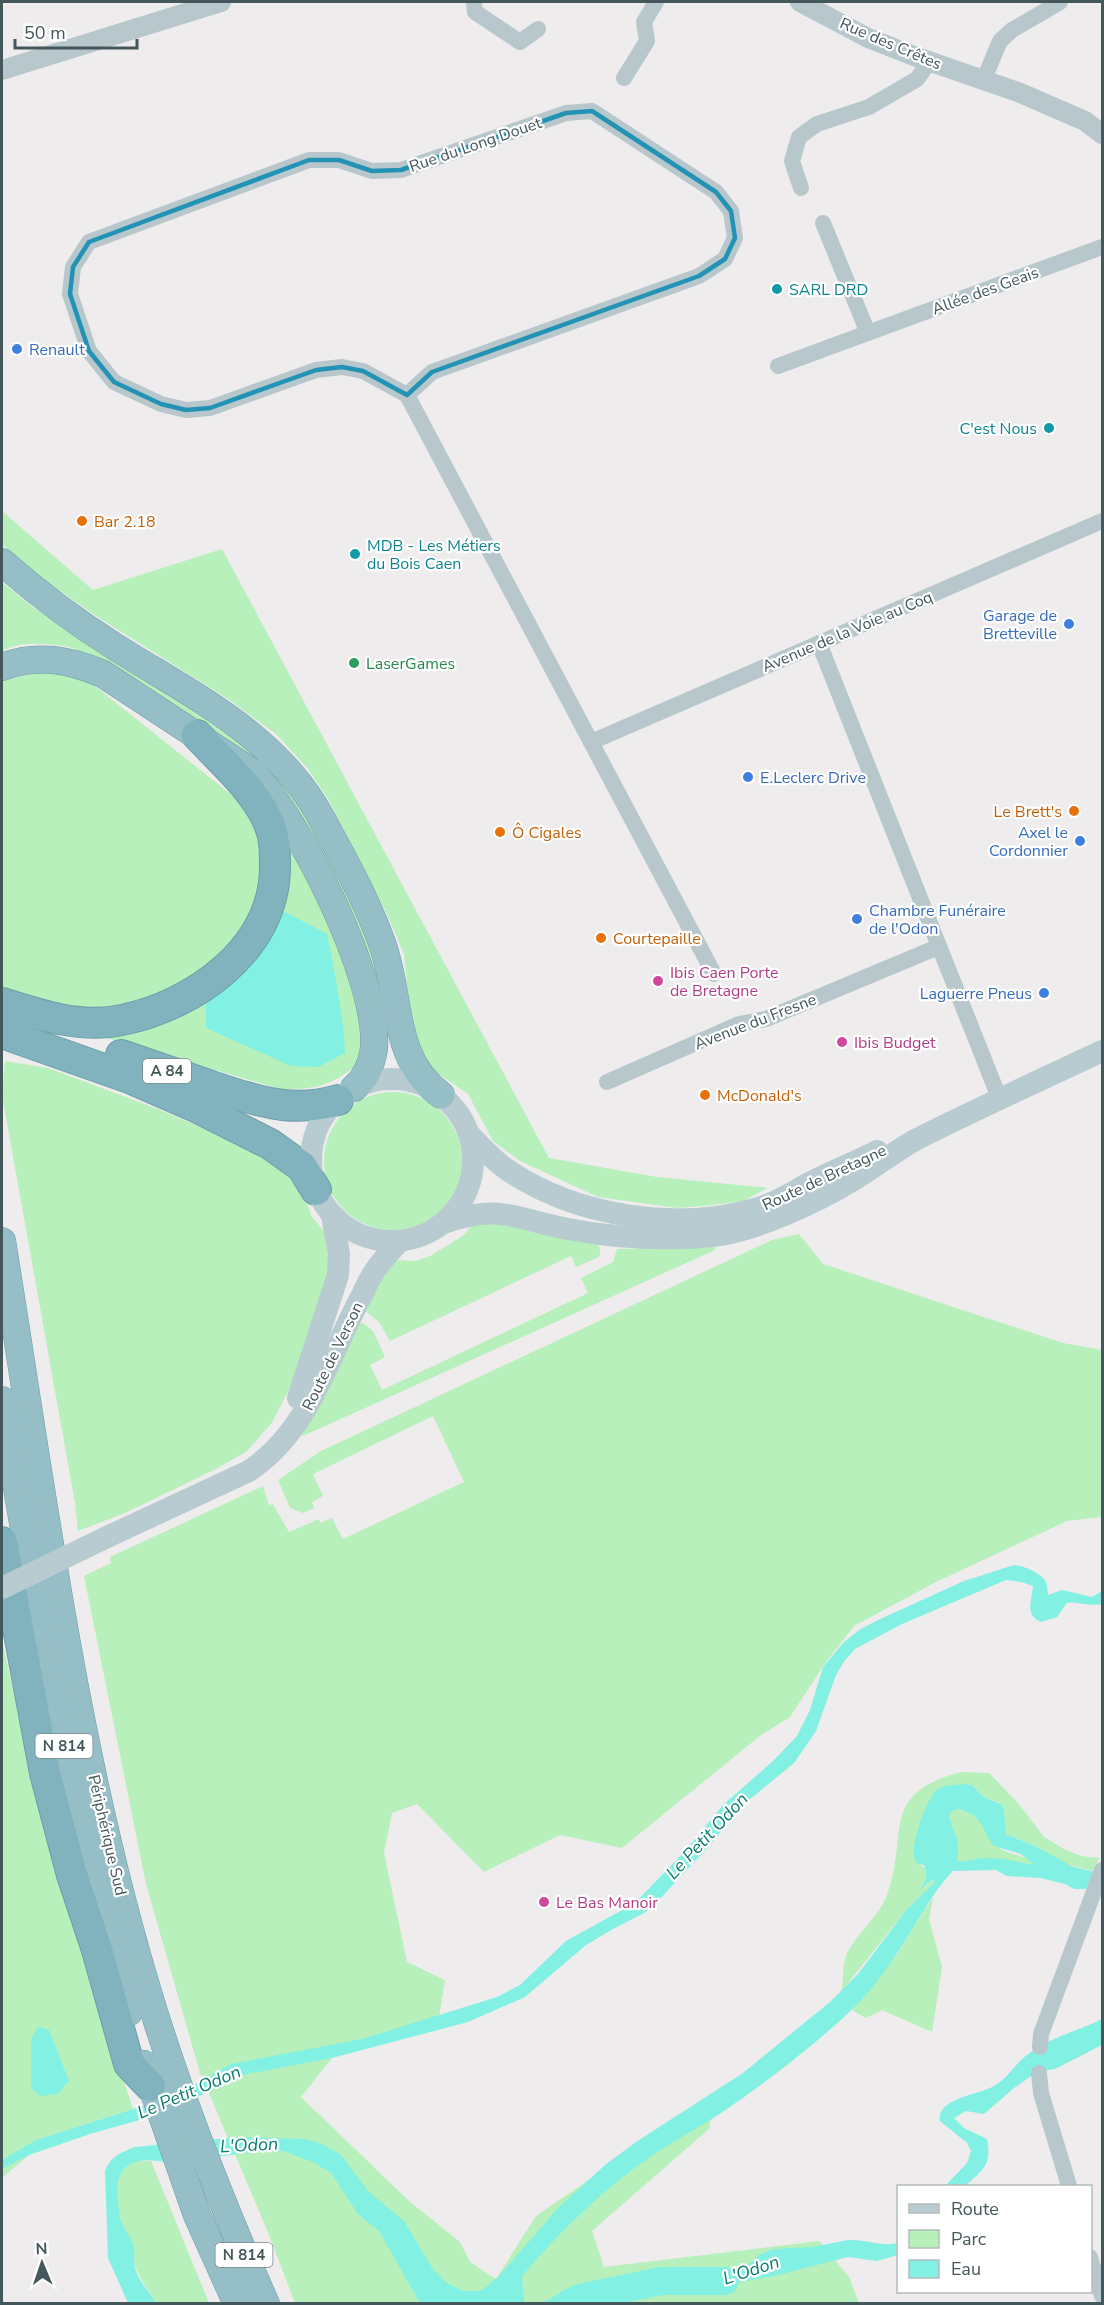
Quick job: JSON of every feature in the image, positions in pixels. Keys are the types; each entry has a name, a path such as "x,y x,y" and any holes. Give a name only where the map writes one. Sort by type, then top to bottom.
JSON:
{"highway":[{"path":"2,562 70,618 225,716 258,740 282,762 301,785 322,818 374,924 389,968 404,1044 409,1058 427,1084 441,1095"},
{"path":"2,667 38,658 57,659 80,664 104,674 252,772 277,801 316,869 352,947 370,1007 374,1049 369,1069 346,1094"},
{"path":"2,1003 57,1019 98,1023 121,1021 168,1006 206,986 238,956 256,932 270,908 275,882 276,847 267,820 251,794 197,735"},
{"name":"A 84","path":"2,1012 89,1045 267,1102 284,1105 325,1104 346,1094"},
{"name":"A 84","path":"2,1033 132,1079 241,1130 290,1156 302,1167 316,1190"},
{"name":"Périphérique Sud","path":"2,1241 68,1647 97,1790 140,1961 170,2060 223,2206 266,2304"},
{"name":"Périphérique Sud","path":"2,1400 48,1670 77,1809 150,2086 197,2215 237,2304"},
{"path":"2,1542 32,1712 55,1813 129,2064 150,2086"}],"main road":[{"name":"Route de Bretagne","path":"444,1222 463,1216 491,1212 610,1235 686,1238 735,1233 754,1227 850,1182 915,1140 1102,1051"},
{"path":"390,1079 417,1083 441,1095 463,1119 473,1153 473,1173 462,1200 444,1222 423,1235 400,1241 363,1236 346,1227 332,1215 316,1190 312,1174 313,1141 318,1126 327,1112 346,1094 371,1081 390,1079"},
{"name":"Route de Bretagne","path":"469,1134 509,1171 570,1201 637,1216 680,1219 712,1218 762,1207 884,1147 915,1140"},
{"name":"Route de Verson","path":"225,1482 273,1437 292,1411 302,1391 338,1275 339,1254 332,1215"},
{"name":"Route de Verson","path":"2,1588 225,1482 260,1463 287,1438 304,1416 353,1311 376,1269 400,1241"}],"street":[{"path":"2,70 221,2"},
{"path":"474,2 475,12 520,42 538,28"},
{"path":"624,78 646,41 644,22 656,2"},
{"name":"Rue des Crêtes","path":"800,2 868,38 984,79 1086,121 1102,134"},
{"path":"984,79 1000,41 1012,30 1060,2"},
{"path":"801,188 792,161 800,137 817,124 870,107 889,96 917,79 930,61"},
{"name":"Rue du Long Douet","path":"592,111 716,192 731,211 735,238 725,259 699,276 432,372 407,395 363,371 342,367 316,370 210,408 186,410 160,404 114,382 88,351 70,294 73,267 89,242 309,160 339,160 372,171 401,170 566,112 592,111"},
{"path":"823,223 868,333"},
{"name":"Allée des Geais","path":"778,366 1102,247"},
{"path":"407,395 714,974"},
{"name":"Avenue de la Voie au Coq","path":"591,741 1102,521"},
{"path":"819,643 1000,1100"},
{"name":"Avenue du Fresne","path":"607,1082 739,1024 765,1018 938,947"},
{"path":"1040,2047 1041,2034 1102,1870"},
{"path":"1039,2073 1041,2093 1068,2185"},
{"path":"1092,2264 1102,2296"}],"highlighted area":[{"path":"592,111 716,192 731,211 735,238 725,259 699,276 432,372 407,395 363,371 342,367 316,370 210,408 186,410 161,404 114,382 89,351 70,294 73,267 89,242 309,160 339,160 372,171 401,170 566,113"}],"green space":[{"path":"2,511 93,590 222,549 549,1158 657,1177 768,1188 743,1201 677,1208 598,1197 520,1161 493,1141 468,1094 430,1068 418,1047 411,1024 404,954 387,914 328,799 308,769 276,734 228,699 93,614 29,569 2,544"},
{"path":"2,582 34,608 224,726 279,772 323,840 377,961 387,1019 254,767 73,648 28,644 2,651"},
{"path":"46,670 91,683 238,800 255,830 263,874 243,932 211,965 175,986 134,1004 77,1009 2,990 2,681"},
{"path":"283,832 314,883 362,1002 362,1060 343,1075 324,1084 315,1087 280,1089 103,1037 143,1029 206,1002 266,945 283,911 288,882"},
{"path":"5,1061 48,1068 158,1109 247,1147 296,1176 312,1217 330,1238 331,1273 291,1386 271,1424 246,1452 214,1470 125,1513 78,1531 75,1503 2,1095"},
{"path":"393,1092 420,1097 432,1103 442,1112 451,1122 457,1134 462,1161 457,1188 451,1200 442,1210 432,1219 420,1225 393,1230 366,1225 354,1219 344,1210 335,1200 329,1188 324,1161 329,1134 335,1122 344,1112 354,1103 366,1097"},
{"path":"493,1221 597,1243 600,1250 599,1257 576,1267 571,1256 390,1341 379,1322 364,1310 380,1276 396,1260 416,1261 430,1256 464,1235 471,1226"},
{"path":"799,1234 823,1264 1063,1343 1102,1350 1102,1517 1067,1521 936,1582 854,1626 826,1662 790,1717 761,1735 622,1848 560,1835 484,1872 417,1804 392,1813 384,1853 407,1962 445,1980 438,2023 248,2073 332,2058 301,2097 409,2201 460,2242 470,2262 496,2279 536,2216 716,2093 709,2129 592,2231 604,2267 819,2241 849,2277 859,2303 295,2303 267,2230 208,2091 230,2078 202,2080 146,1884 84,1576 111,1563 110,1557 263,1486 269,1505 273,1504 289,1532 319,1519 321,1523 332,1518 343,1539 464,1482 433,1416 313,1474 323,1496 312,1502 314,1508 303,1513 290,1508 278,1480 321,1451 772,1240"},
{"path":"715,1247 715,1250 303,1436 297,1432 357,1324 363,1323 373,1331 385,1357 370,1365 382,1390 588,1293 581,1278 613,1262 617,1249"},
{"path":"2,1641 54,1868 133,2109 36,2140 29,2155 2,2178"},
{"path":"962,1772 989,1773 1018,1803 1044,1837 1081,1856 1100,1858 1092,1871 1063,1863 1037,1847 1006,1834 1004,1809 998,1802 984,1797 972,1785 963,1784 941,1788 930,1800 914,1849 919,1864 925,1868 926,1880 923,1889 933,1879 935,1882 907,1909 841,1992 846,1956 887,1895 893,1873 901,1818 907,1804 918,1792 935,1781"},
{"path":"957,1809 976,1817 994,1844 1035,1865 987,1859 957,1863 957,1843 949,1816"},
{"path":"933,1897 929,1919 942,1967 932,2032 882,2010 866,2018 852,2010 896,1956"},
{"path":"137,2161 151,2161 209,2303 157,2303 137,2271 120,2216 116,2189 119,2177 126,2168"}],"water":[{"path":"283,911 327,934 341,1008 345,1053 318,1067 291,1066 206,1028 206,1002 266,945"},
{"name":"Le Petit Odon","path":"1014,1565 1028,1569 1042,1577 1047,1585 1048,1595 1062,1590 1092,1597 1102,1591 1102,1604 1067,1603 1057,1617 1041,1622 1032,1615 1031,1611 1033,1586 1006,1580 902,1624 855,1649 836,1675 816,1731 794,1763 738,1809 712,1843 657,1902 644,1913 586,1945 525,1997 468,2022 332,2058 236,2076 172,2111 93,2133 29,2155 2,2169 2,2160 36,2140 177,2095 231,2064 362,2039 497,1997 520,1985 566,1941 635,1903 686,1850 723,1805 773,1761 797,1736 810,1710 823,1667 844,1642 859,1630 878,1620 964,1581"},
{"path":"972,1785 984,1797 1001,1804 1004,1809 1006,1834 1037,1847 1071,1866 1102,1874 1086,1889 1074,1889 1065,1884 1040,1878 1007,1876 996,1870 953,1871 934,1894 885,1970 852,2010 770,2078 724,2111 650,2157 593,2203 563,2231 522,2276 524,2303 420,2303 379,2231 358,2214 331,2173 313,2162 283,2151 253,2152 169,2163 146,2160 128,2165 119,2179 117,2190 120,2219 133,2244 134,2265 137,2273 157,2303 128,2303 108,2258 105,2171 110,2162 121,2153 135,2147 238,2137 304,2139 320,2143 341,2155 368,2191 404,2221 433,2269 447,2283 463,2291 481,2291 499,2276 558,2208 605,2165 636,2142 743,2073 830,2002 858,1974 907,1909 935,1882 933,1879 920,1891 926,1875 924,1865 916,1862 914,1857 917,1833 928,1803 936,1791 945,1786","holes":["957,1809 966,1812 981,1823 994,1846 1021,1854 1034,1865 1004,1859 983,1858 958,1862 958,1843 949,1816"]},
{"path":"1102,2019 1102,2045 1055,2069 1037,2072 984,2114 966,2111 954,2118 964,2128 987,2139 988,2155 985,2166 966,2185 946,2185 967,2163 971,2151 967,2143 940,2121 945,2107 960,2098 994,2086 1027,2055 1045,2044"},
{"path":"38,2027 49,2030 69,2081 58,2094 40,2096 31,2088 31,2040"},
{"path":"848,2240 897,2243 897,2255 877,2261 848,2257 774,2276 724,2285 707,2285 685,2279 663,2279 574,2303 542,2303 564,2291 578,2287 638,2278 670,2270 729,2273 744,2268 761,2254 774,2249 813,2247"}],"waterway":[{"name":"L'Odon","path":"568,2304 580,2298 661,2281 725,2281"}],"place":[{"name":"SARL DRD","path":"777,289"},
{"name":"Renault","path":"17,349"},
{"name":"C'est Nous","path":"1049,428"},
{"name":"Bar 2.18","path":"82,521"},
{"name":"MDB - Les Métiers du Bois Caen","path":"355,554"},
{"name":"Garage de Bretteville","path":"1069,624"},
{"name":"LaserGames","path":"354,663"},
{"name":"E.Leclerc Drive","path":"748,777"},
{"name":"Le Brett's","path":"1074,811"},
{"name":"Ô Cigales","path":"500,832"},
{"name":"Axel le Cordonnier","path":"1080,841"},
{"name":"Chambre Funéraire de l'Odon","path":"857,919"},
{"name":"Courtepaille","path":"601,938"},
{"name":"Ibis Caen Porte de Bretagne","path":"658,981"},
{"name":"Laguerre Pneus","path":"1044,993"},
{"name":"Ibis Budget","path":"842,1042"},
{"name":"McDonald's","path":"705,1095"},
{"name":"Le Bas Manoir","path":"544,1902"}]}
